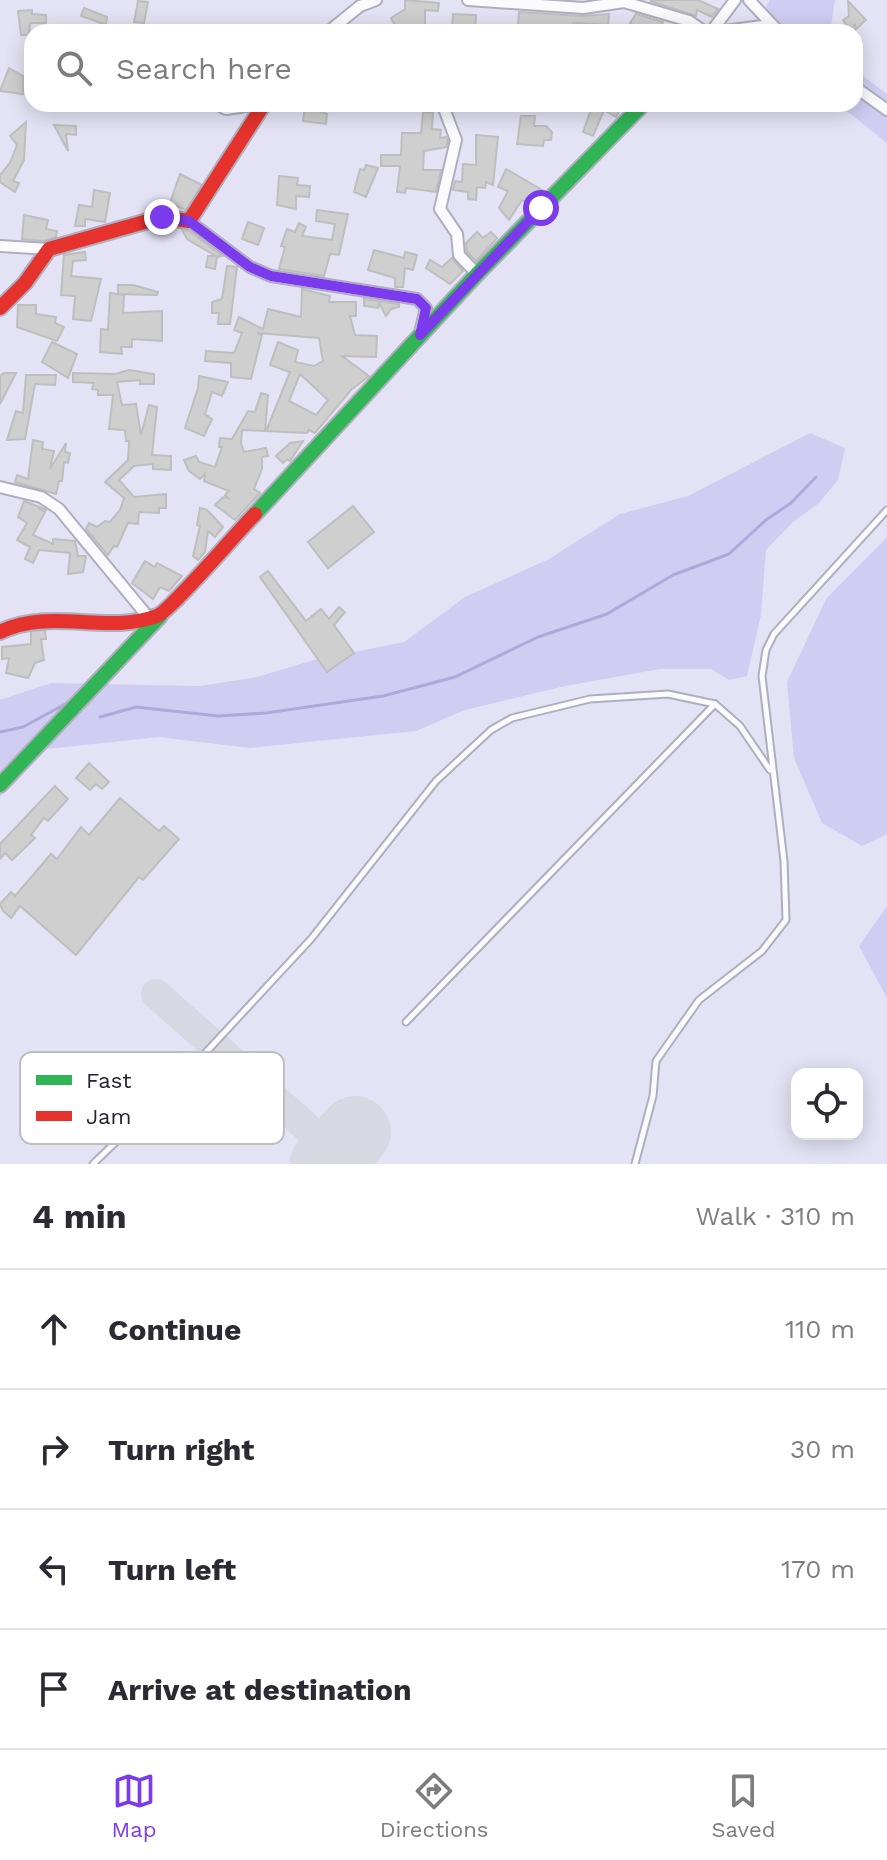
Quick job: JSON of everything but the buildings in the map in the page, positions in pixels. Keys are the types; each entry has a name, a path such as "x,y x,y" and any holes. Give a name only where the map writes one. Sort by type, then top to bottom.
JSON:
{"street":[{"path":"338,24 360,6 376,0"},
{"path":"468,0 583,8 624,2 693,24"},
{"path":"719,24 735,0"},
{"path":"749,0 768,24"},
{"path":"863,93 887,110"},
{"path":"189,221 199,211 258,112"},
{"path":"445,112 456,140 440,209 457,234 459,255 477,274"},
{"path":"0,785 477,274 635,112"},
{"path":"0,246 49,249 162,217 189,221 250,267 271,276 417,299 426,308 420,335"},
{"path":"0,308 25,283 49,249"},
{"path":"0,487 41,497 59,509 154,617"},
{"path":"0,632 26,620 62,619 109,624 154,617"}],"lane":[{"path":"635,1164 653,1096 656,1061 699,1000 762,951 786,920 784,861 770,770 762,676 766,650 787,618 887,510"},
{"path":"206,1052 311,939 436,781 491,730 512,718 590,699 668,694 715,704 740,726 770,770"},
{"path":"406,1022 715,704"},
{"path":"93,1164 114,1144"}],"shaded area":[{"path":"770,0 835,0 831,24 757,24"},
{"path":"863,76 887,94 887,143 848,112 863,112"},
{"path":"810,433 845,448 838,480 819,503 793,522 766,550 761,615 747,676 729,680 711,669 660,669 565,686 465,710 416,731 250,748 159,737 47,749 0,797 0,700 51,683 200,686 257,677 314,660 404,642 465,597 549,559 620,514 688,496"},
{"path":"887,537 887,834 862,846 822,823 794,758 787,682 826,599"},
{"path":"887,906 887,998 859,946"}],"waterway":[{"path":"100,717 136,707 218,716 266,713 383,696 455,677 538,637 607,614 673,575 729,554 766,520 791,503 816,477"},
{"path":"0,732 23,727 69,702"}],"taxiway":[{"path":"156,994 222,1052"},
{"path":"284,1107 336,1153"}],"runway":[{"path":"326,1164 355,1132"}],"traffic: fast":[{"path":"255,514 477,274 635,112"},
{"path":"0,785 160,616"}],"traffic: jam":[{"path":"0,308 25,283 49,249 162,217 189,221 259,112"},
{"path":"0,632 39,622 118,623 157,616 255,514"}],"route":[{"path":"162,217 189,221 250,267 271,276 341,284 417,299 426,308 420,335 541,208"}]}
